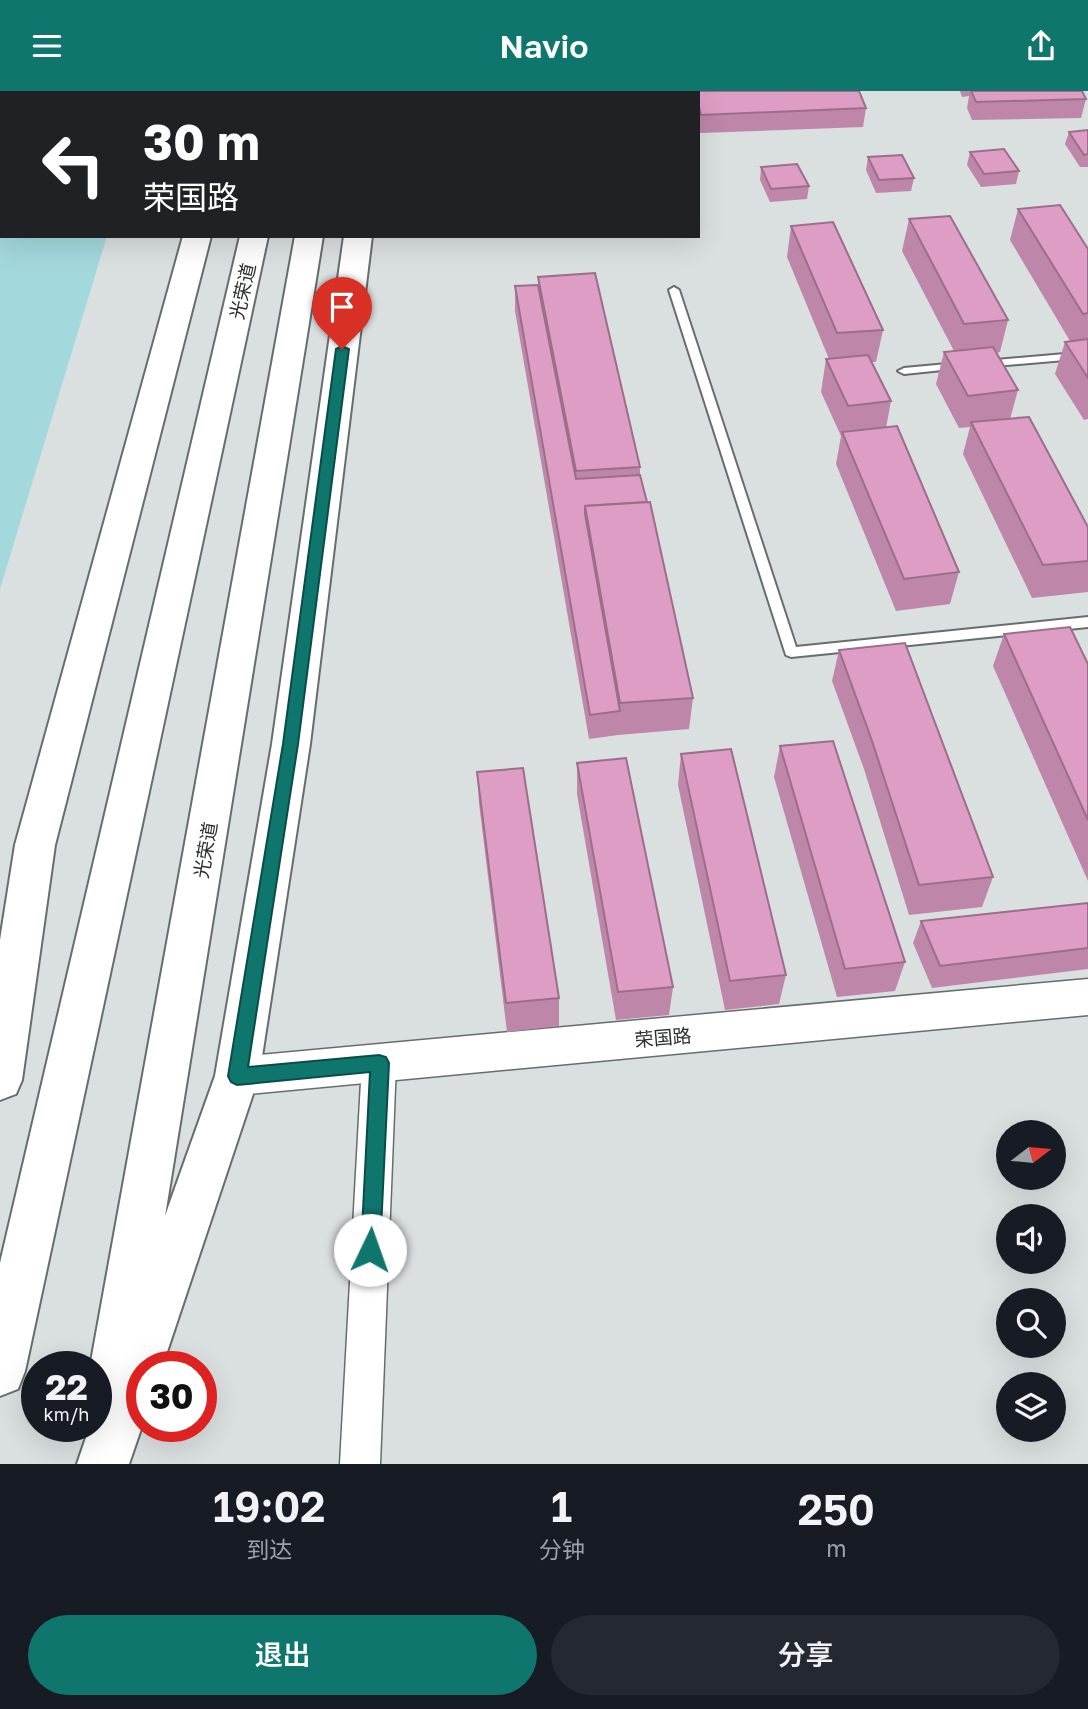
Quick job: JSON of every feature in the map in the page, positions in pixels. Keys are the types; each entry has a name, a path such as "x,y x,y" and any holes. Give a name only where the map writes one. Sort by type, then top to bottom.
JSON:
{"main road":[{"path":"0,1080 35,845 196,238"},
{"name":"光荣道","path":"0,1371 254,238"},
{"name":"光荣道","path":"100,1464 309,238"},
{"path":"100,1464 237,1076 290,744 358,238"}],"street":[{"name":"荣国路","path":"237,1076 1088,997"},
{"path":"360,1464 379,1063"}],"lane":[{"path":"674,290 791,652 1088,622"},
{"path":"904,371 1088,355"}],"shaded area":[{"path":"0,238 106,238 0,589"}],"building":[{"path":"700,91 859,91 866,108 701,115"},
{"path":"971,91 1082,91 1086,99 976,102"},
{"path":"1088,130 1088,154 1084,155 1069,132"},
{"path":"1004,149 1019,171 984,174 970,152"},
{"path":"902,155 914,178 879,180 868,157"},
{"path":"797,164 809,186 771,189 761,167"},
{"path":"1060,205 1088,249 1088,313 1083,314 1018,209"},
{"path":"950,216 1008,320 964,324 909,219"},
{"path":"833,222 883,330 837,333 791,226"},
{"path":"595,273 640,467 576,471 538,277"},
{"path":"538,285 576,479 640,475 647,502 585,506 620,711 590,715 515,286"},
{"path":"1088,339 1088,378 1065,342"},
{"path":"993,347 1018,390 968,396 944,352"},
{"path":"868,355 891,401 848,406 826,359"},
{"path":"1029,417 1088,527 1088,561 1043,565 971,422"},
{"path":"897,426 959,572 904,579 842,432"},
{"path":"650,502 693,698 620,703 585,506"},
{"path":"1070,627 1088,664 1088,820 1004,634"},
{"path":"905,643 993,877 919,885 839,650"},
{"path":"833,741 905,962 845,969 780,746"},
{"path":"731,749 786,975 730,981 681,754"},
{"path":"626,758 673,987 618,992 577,763"},
{"path":"523,768 559,998 506,1003 477,772"},
{"path":"1088,903 1088,948 940,966 921,921"}],"route":[{"path":"342,349 290,744 237,1076 379,1063 370,1250"}]}
